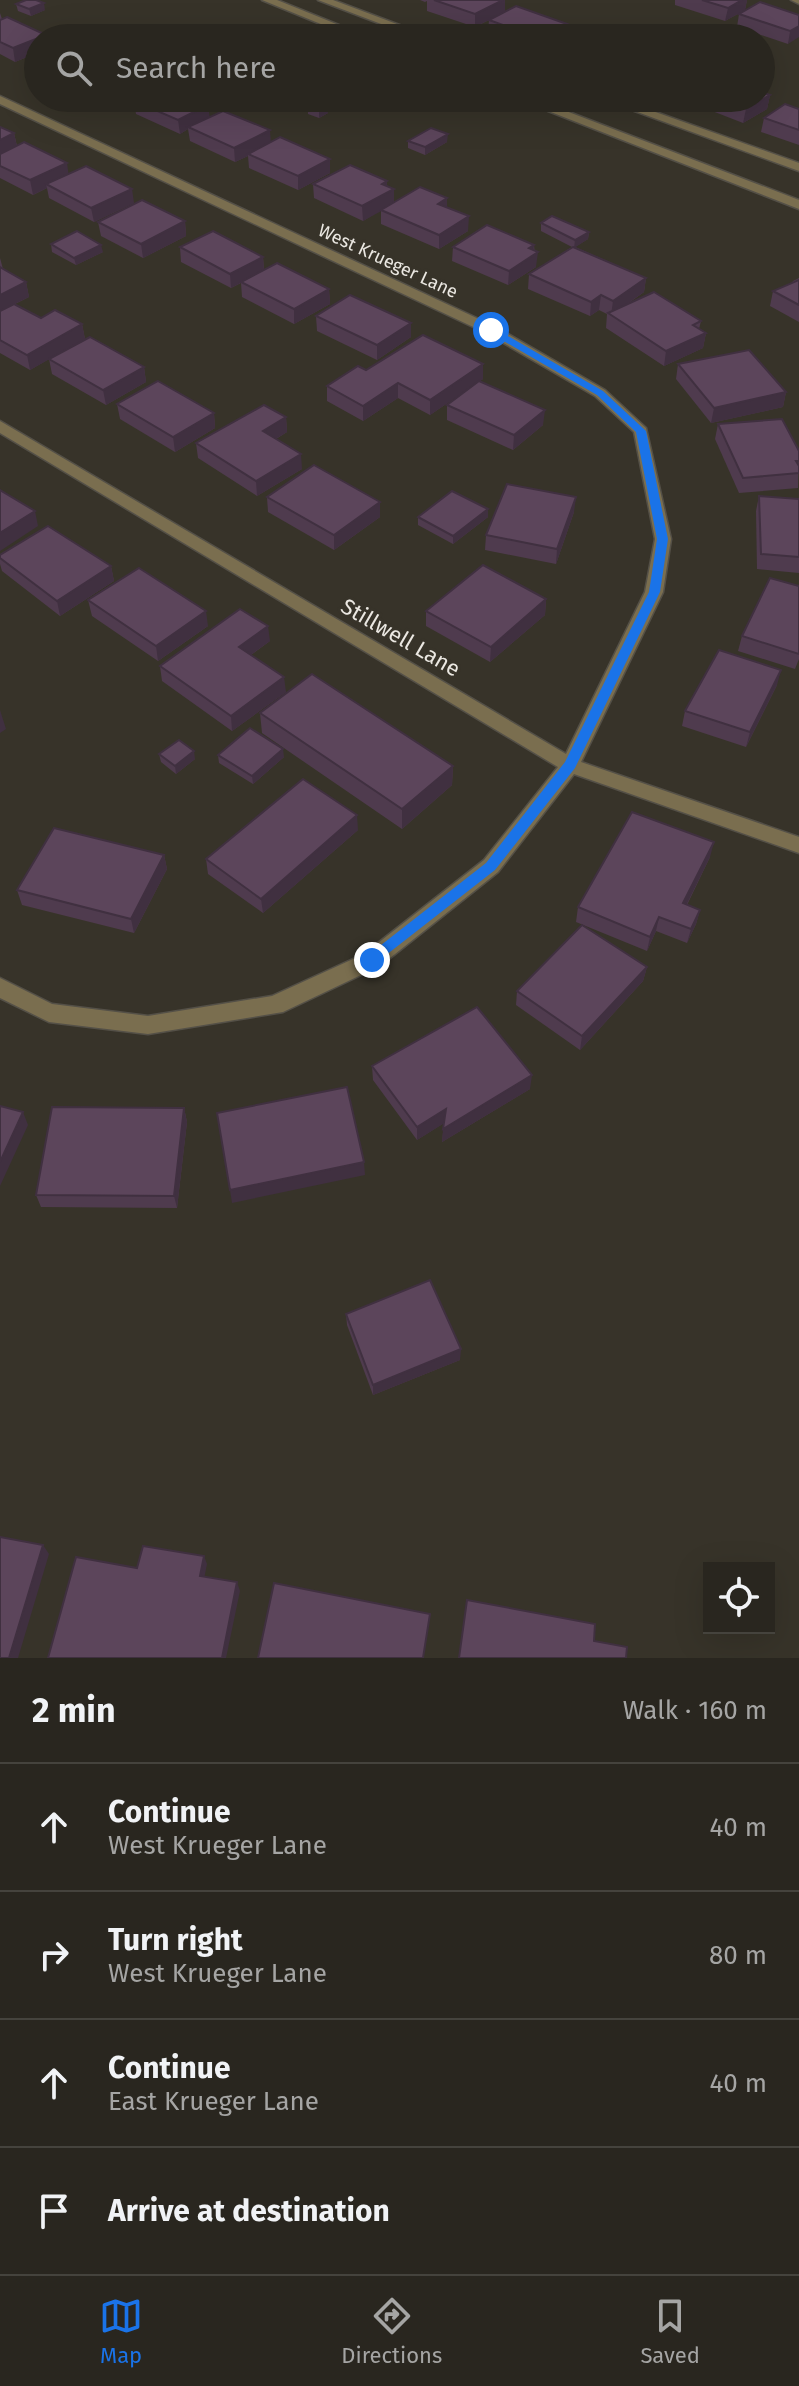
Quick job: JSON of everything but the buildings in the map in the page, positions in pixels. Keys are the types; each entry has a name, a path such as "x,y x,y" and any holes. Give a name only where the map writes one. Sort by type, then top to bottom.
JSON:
{"street":[{"path":"267,0 329,24"},
{"path":"323,0 389,24"},
{"name":"West Krueger Lane","path":"0,100 24,111"},
{"name":"West Krueger Lane","path":"0,987 49,1013 148,1025 275,1005 372,960 491,866 570,765 654,592 663,539 641,431 600,393 491,330 26,112"},
{"path":"557,112 799,205"},
{"path":"644,112 799,167"},
{"name":"Stillwell Lane","path":"0,426 570,765 799,845"}],"route":[{"path":"372,960 491,866 570,765 654,592 663,539 641,431 600,393 491,330"}]}
